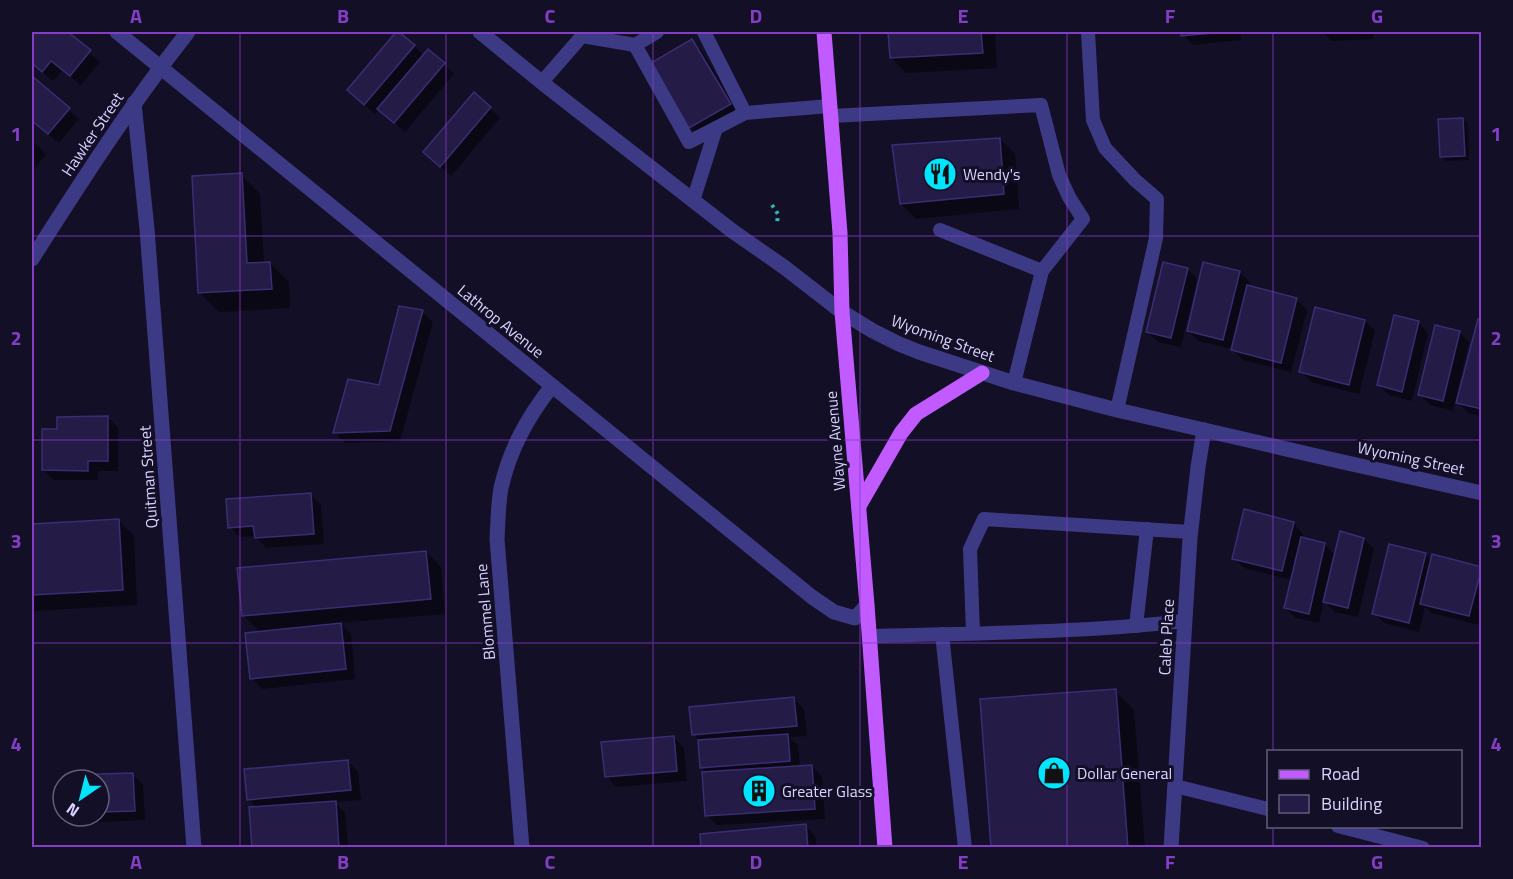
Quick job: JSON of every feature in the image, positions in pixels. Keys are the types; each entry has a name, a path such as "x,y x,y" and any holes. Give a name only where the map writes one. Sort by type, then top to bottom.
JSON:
{"main road":[{"name":"Wayne Avenue","path":"824,32 840,233 842,312 870,636 885,848"},
{"path":"859,506 901,433 916,414 982,373"}],"street":[{"name":"Lathrop Avenue","path":"117,32 812,597 834,612 855,618 867,605"},
{"name":"Hawker Street","path":"32,259 134,103 188,32"},
{"name":"Wyoming Street","path":"480,32 731,230 842,312 873,331 919,352 1014,383 1117,410 1482,493"},
{"name":"Quitman Street","path":"134,103 147,229 194,848"},
{"name":"Blommel Lane","path":"522,848 497,539 501,490 512,450 533,410 552,386"},
{"name":"Caleb Place","path":"1171,848 1190,532 1204,430"}],"lane":[{"path":"542,82 581,34 635,45 657,32"},
{"path":"704,32 719,73 745,113"},
{"path":"1088,32 1093,120 1105,148 1157,200 1156,238 1117,410"},
{"path":"635,45 669,98 690,142 745,113 1041,105 1059,175 1083,219 1042,271 1014,383"},
{"path":"693,201 716,128"},
{"path":"940,230 1042,271"},
{"path":"973,633 970,549 984,519 1190,532"},
{"path":"1136,626 1147,529"},
{"path":"870,636 1054,631 1185,621"},
{"path":"942,634 965,848"},
{"path":"1175,786 1267,809"},
{"path":"1346,828 1423,848"}],"path":[{"path":"772,205 778,214 784,216"},
{"path":"777,224 778,214"}],"building":[{"path":"32,32 68,32 91,50 70,76 51,61 42,72 32,63"},
{"path":"396,32 415,45 364,105 347,90"},
{"path":"888,32 981,32 983,53 890,58"},
{"path":"1181,32 1223,32 1181,36"},
{"path":"692,39 731,104 689,128 651,63"},
{"path":"428,49 445,63 394,123 377,109"},
{"path":"32,76 70,108 48,134 32,121"},
{"path":"474,92 491,107 440,167 423,152"},
{"path":"1463,118 1465,156 1440,157 1438,119"},
{"path":"1000,138 1004,194 900,204 892,145"},
{"path":"242,173 247,263 270,262 272,289 198,293 192,176"},
{"path":"1163,262 1188,268 1171,338 1146,332"},
{"path":"1203,262 1240,271 1223,340 1187,331"},
{"path":"1247,285 1297,298 1281,363 1231,350"},
{"path":"399,306 423,310 390,431 333,433 348,379 379,385"},
{"path":"1315,307 1365,320 1349,385 1299,372"},
{"path":"1394,315 1419,321 1402,392 1377,385"},
{"path":"1478,319 1482,320 1482,409 1456,403"},
{"path":"1435,325 1460,331 1443,401 1418,395"},
{"path":"108,416 108,461 88,461 88,471 42,470 42,429 57,429 57,417"},
{"path":"311,493 314,534 255,538 253,526 228,528 226,499"},
{"path":"1244,509 1294,522 1282,571 1232,559"},
{"path":"119,519 123,590 32,595 32,524"},
{"path":"1340,531 1364,538 1348,608 1323,602"},
{"path":"1301,537 1325,543 1309,614 1284,608"},
{"path":"1389,544 1426,553 1409,623 1372,614"},
{"path":"426,551 431,599 242,616 237,568"},
{"path":"1432,554 1482,567 1469,616 1420,604"},
{"path":"341,623 346,669 250,679 245,633"},
{"name":"Dollar General","path":"1116,689 1128,848 991,848 980,699"},
{"path":"794,697 797,726 692,735 689,707"},
{"path":"788,734 790,761 700,768 698,740"},
{"path":"674,736 677,771 605,777 601,742"},
{"path":"348,760 351,790 247,800 244,769"},
{"name":"Greater Glass","path":"812,765 815,809 705,816 702,772"},
{"path":"133,773 135,811 111,812 111,774"},
{"path":"336,801 339,848 252,848 249,807"},
{"path":"806,824 808,848 701,848 700,834"}],"place":[{"name":"Wendy's","path":"940,174"},
{"name":"Dollar General","path":"1054,773"},
{"name":"Greater Glass","path":"759,791"}]}
